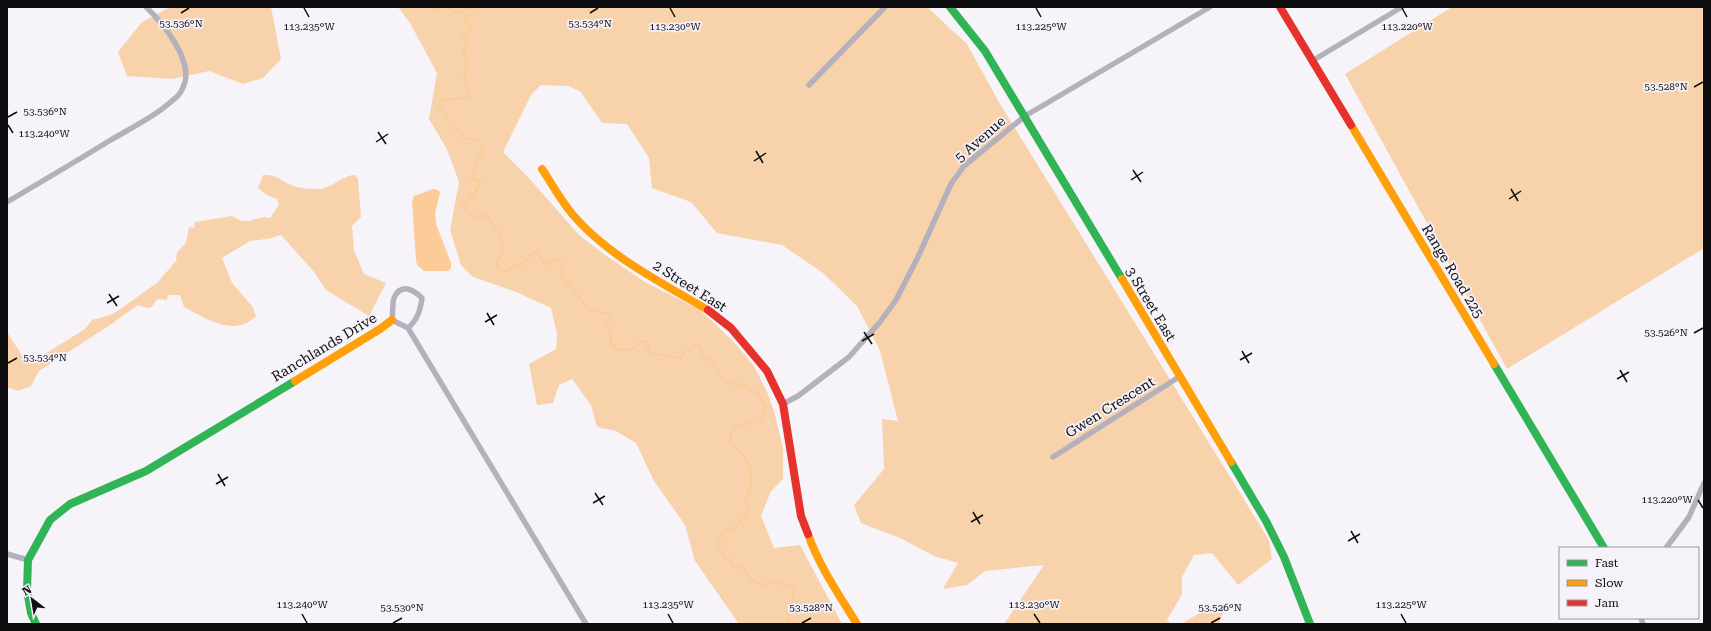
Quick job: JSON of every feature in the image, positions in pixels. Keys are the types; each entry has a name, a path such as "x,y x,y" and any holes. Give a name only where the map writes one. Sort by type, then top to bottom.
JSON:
{"street":[{"path":"7,202 148,118 174,99 181,91 187,73 178,47 167,31 146,7"},
{"path":"809,85 885,7"},
{"name":"3 Street East","path":"950,7 985,51 1025,116 1266,522 1284,557 1310,624"},
{"name":"5 Avenue","path":"783,404 798,396 849,357 880,322 899,293 951,184 964,166 1025,116 1210,7"},
{"name":"Range Road 225","path":"1280,7 1603,547"},
{"path":"1312,61 1402,7"},
{"name":"2 Street East","path":"542,169 573,216 598,239 633,266 714,313 731,328 768,371 783,404 801,516 812,546 834,587 857,624"},
{"path":"392,320 394,298 402,289 414,290 422,298 420,311 415,321 408,328 586,624"},
{"name":"Ranchlands Drive","path":"36,624 30,613 27,590 28,560 50,520 70,504 146,471 380,329 392,320 408,328"},
{"name":"Gwen Crescent","path":"1053,457 1179,377"},
{"path":"1667,547 1689,517 1704,483"},
{"path":"7,554 28,560"}],"shaded area":[{"path":"170,7 271,7 281,59 263,78 243,84 209,71 172,79 127,76 118,52 141,23"},
{"path":"398,7 927,7 967,44 1000,104 1269,540 1272,559 1238,585 1212,553 1194,555 1182,577 1182,594 1167,620 1171,624 1004,624 1044,565 985,571 967,585 943,589 958,563 934,556 902,539 861,523 854,505 884,469 882,419 898,421 880,351 857,306 823,273 782,245 717,233 691,202 652,188 649,158 627,124 602,123 580,91 568,86 541,85 531,95 503,152 529,178 579,235 605,255 645,282 700,310 733,341 754,366 767,392 774,411 783,448 783,479 771,491 761,516 774,548 800,545 842,624 739,624 695,561 685,525 654,481 636,443 616,431 597,427 591,405 572,379 559,385 553,403 537,405 529,364 556,349 557,334 551,308 514,291 473,277 461,265 450,230 459,182 447,149 429,119 437,73 410,23"},
{"path":"1452,7 1704,7 1704,248 1507,369 1345,74"},
{"path":"263,175 275,176 297,187 306,189 321,189 346,177 355,175 358,179 361,217 352,226 354,250 364,274 386,283 369,316 326,290 314,272 281,235 267,239 250,241 222,258 232,283 252,306 256,316 248,322 230,326 220,324 184,307 180,295 168,295 167,300 157,299 152,307 147,308 138,305 39,371 31,386 18,391 7,387 7,332 25,360 34,361 85,329 92,320 113,314 157,283 176,261 177,252 186,243 189,227 194,228 195,222 232,216 241,221 249,221 263,217 270,218 279,205 277,199 267,195 258,188"},
{"path":"433,189 438,190 440,193 435,213 436,224 451,263 450,270 446,271 424,271 417,265 416,260 412,202 414,196"},
{"path":"1224,610 1219,624 1181,624 1201,612"}],"waterway":[{"path":"431,7 436,11 443,7"},
{"path":"448,7 455,13 461,12 468,8 473,11 471,15 464,17 471,28 462,38 464,41 468,42 463,53 467,62 464,78 469,95 460,99 443,100 440,102 439,107 446,114 449,124 460,132 464,138 478,141 481,145 482,151 471,177 475,180 481,180 474,195 463,205 471,215 484,215 487,217 498,232 502,244 502,254 497,263 499,271 506,272 514,266 521,265 533,253 536,252 544,265 555,259 563,265 560,273 561,277 570,285 588,309 609,314 609,320 604,322 611,331 610,342 618,350 632,349 641,341 646,341 650,354 680,358 687,350 698,345 703,357 713,361 718,374 723,381 730,384 744,384 759,395 766,407 761,419 737,426 730,437 733,445 747,460 751,470 751,487 745,501 748,510 747,514 734,529 725,530 717,544 726,559 731,560 733,565 744,569 747,572 749,579 762,585 772,582 791,586 793,591 793,600 788,624"}],"traffic: fast":[{"path":"950,7 985,51 1122,279"},
{"path":"1494,364 1603,547"},
{"path":"36,624 31,613 27,590 28,560 50,520 70,504 146,471 295,381"},
{"path":"1231,462 1266,521 1284,557 1310,624"}],"traffic: slow":[{"path":"1351,125 1494,364"},
{"path":"542,169 573,215 602,243 636,268 708,310"},
{"path":"1122,279 1231,462"},
{"path":"295,381 380,329 392,320"},
{"path":"808,534 824,569 857,624"}],"traffic: jam":[{"path":"1280,7 1351,125"},
{"path":"708,310 731,328 767,371 783,404 801,516 808,534"}]}
